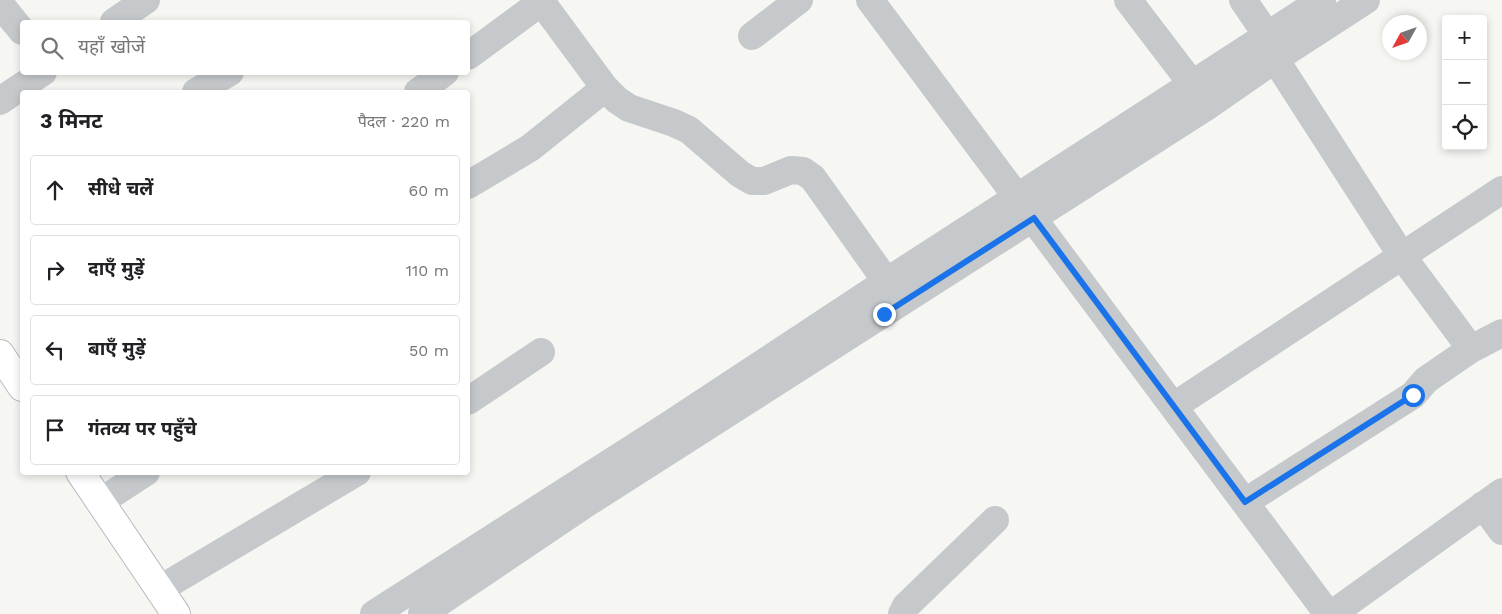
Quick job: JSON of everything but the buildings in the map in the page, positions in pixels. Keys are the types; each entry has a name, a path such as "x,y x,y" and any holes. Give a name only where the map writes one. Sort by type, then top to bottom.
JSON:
{"main road":[{"path":"0,354 20,384"},
{"path":"82,475 176,614"}],"street":[{"path":"752,36 800,0"},
{"path":"870,0 1330,614 1493,498 1502,531"},
{"path":"1128,0 1192,84"},
{"path":"1242,0 1402,256 1471,349"},
{"path":"374,614 669,425 893,292 1026,208 1206,107 1322,0"},
{"path":"1026,208 1192,84 1366,0"},
{"path":"470,55 542,1 605,88 617,100 629,108 689,130 740,174 752,181 764,182 791,170 803,171 813,178 893,292"},
{"path":"0,4 20,29"},
{"path":"119,20 146,9"},
{"path":"0,100 38,75"},
{"path":"194,85 222,75"},
{"path":"421,90 441,75"},
{"path":"470,185 530,148 605,88"},
{"path":"1174,406 1502,190"},
{"path":"422,614 893,292"},
{"path":"1245,502 1413,395 1426,380 1471,349 1502,333"},
{"path":"470,400 541,352"},
{"path":"100,502 141,475"},
{"path":"160,590 352,475"},
{"path":"902,614 906,606 994,520"}],"route":[{"path":"884,314 1034,218 1245,502 1413,395"}]}
